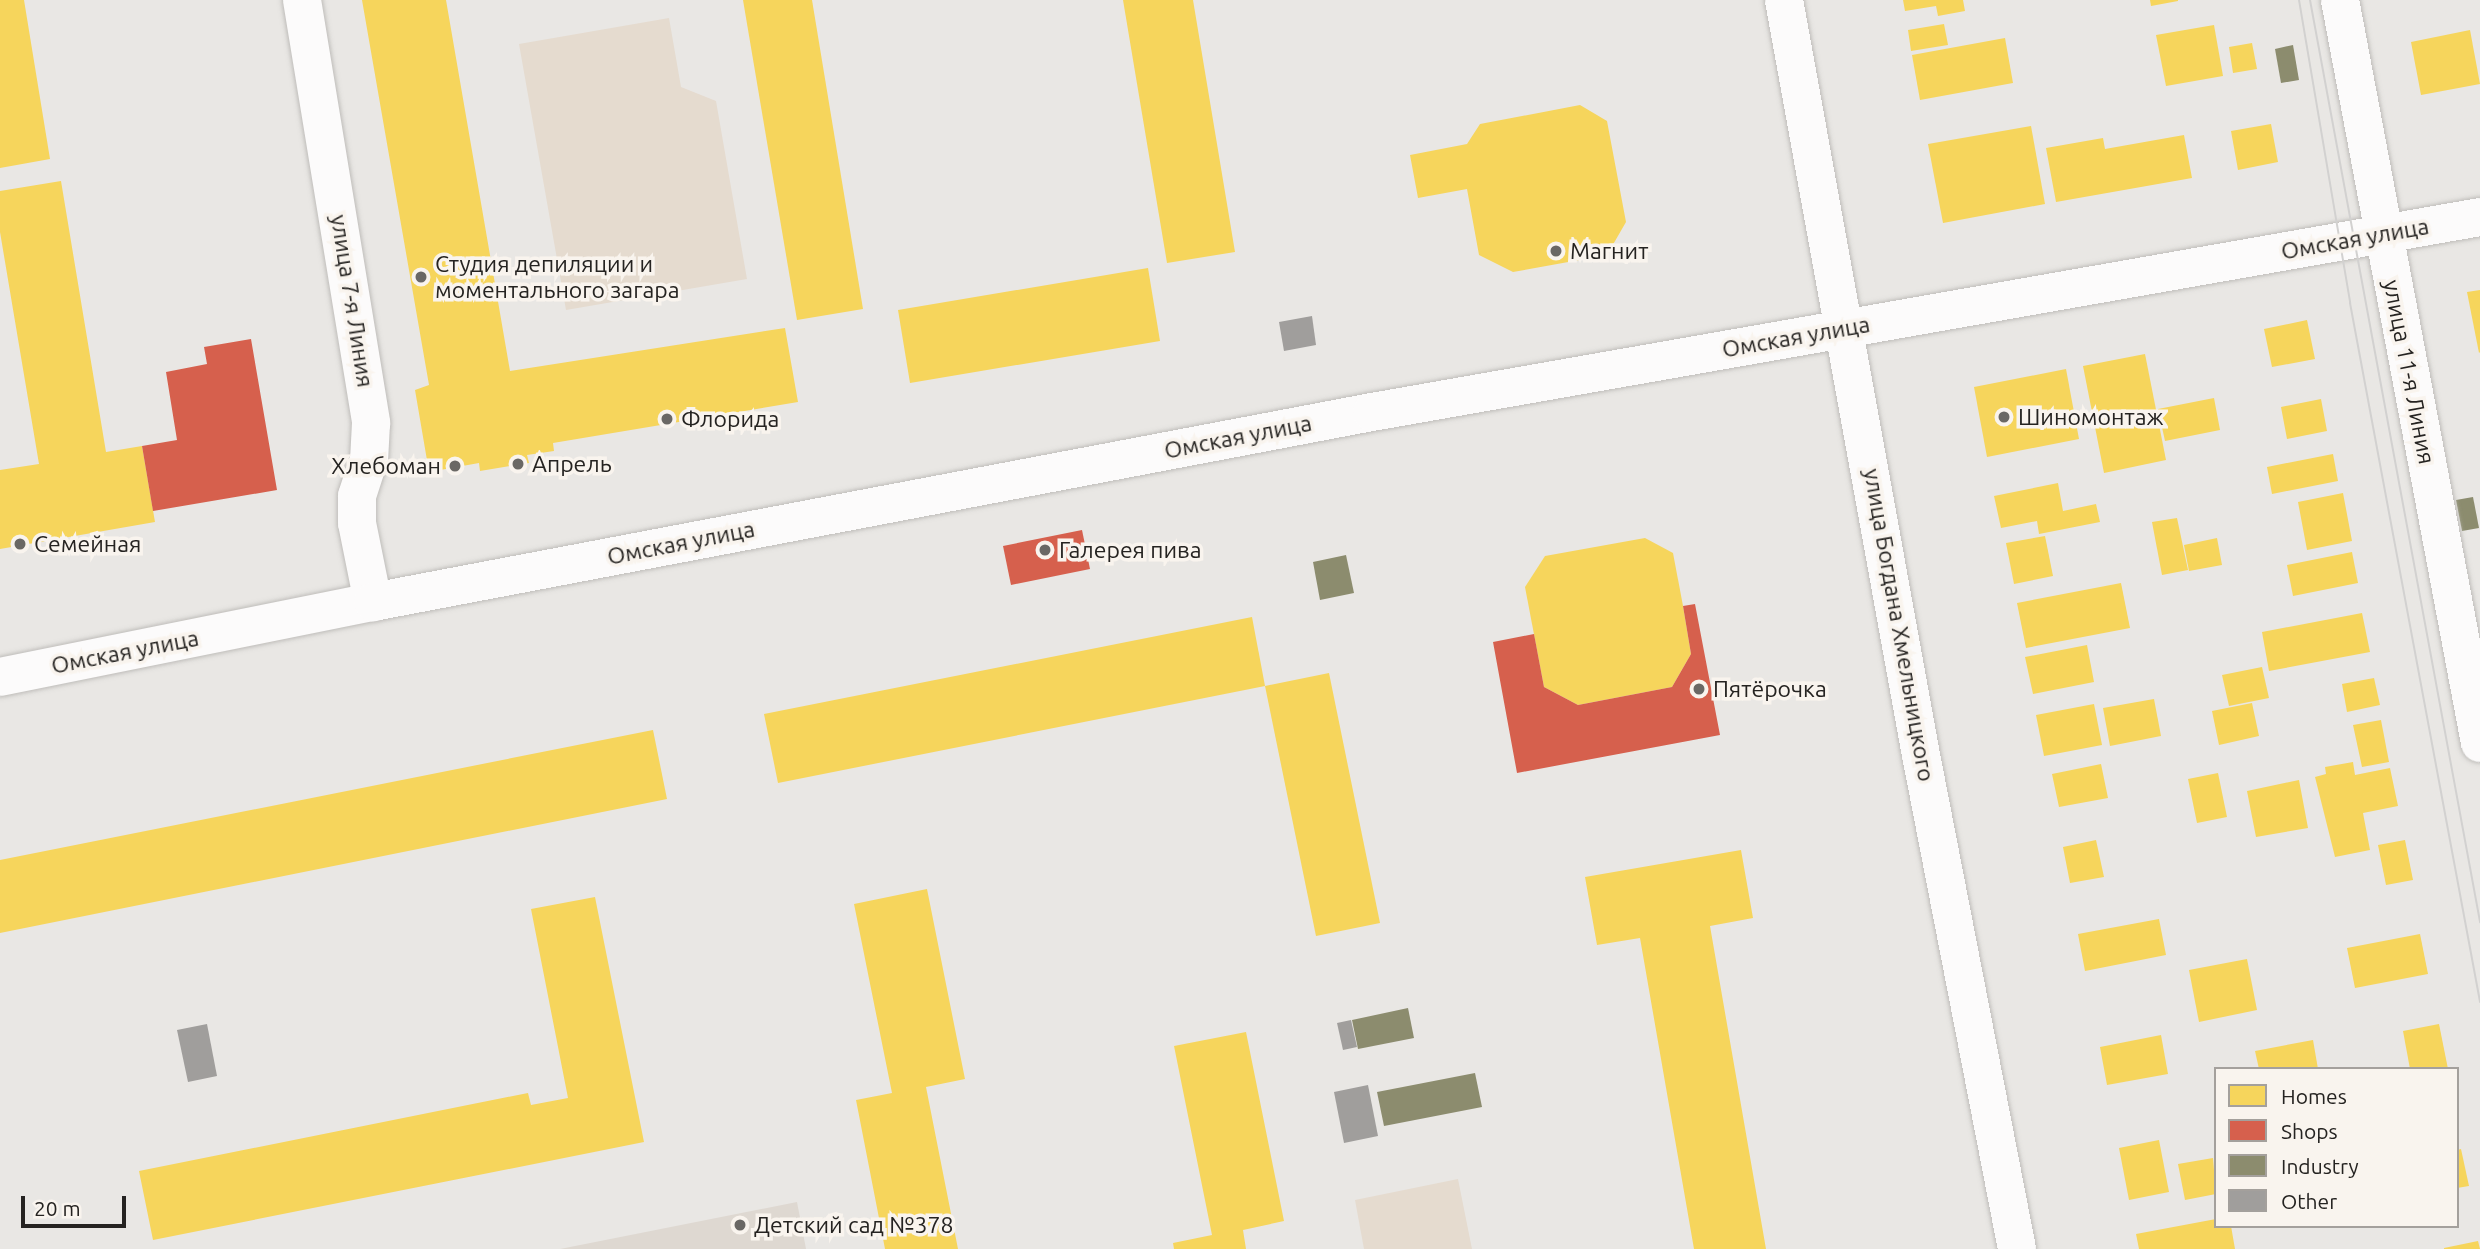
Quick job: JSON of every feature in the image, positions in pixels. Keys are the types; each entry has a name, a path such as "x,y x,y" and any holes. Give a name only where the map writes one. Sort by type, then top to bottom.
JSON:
{"main road":[{"name":"улица 7-я Линия","path":"302,0 371,423 369,459 357,496 357,523 373,602"},
{"name":"улица Богдана Хмельницкого","path":"1784,0 1922,755 2017,1249"},
{"name":"улица 11-я Линия","path":"2340,0 2480,743"},
{"name":"Омская улица","path":"0,677 373,602 1372,412 2480,217"}],"shaded area":[{"path":"669,18 681,87 716,101 747,279 566,310 519,44"},
{"path":"1458,1179 1472,1249 1364,1249 1355,1200"},
{"name":"Детский сад №378","path":"797,1202 806,1249 560,1249"}],"building: Homes":[{"path":"0,0 24,0 50,159 0,168"},
{"path":"362,0 446,0 510,371 785,328 798,402 553,443 554,451 527,455 529,463 480,471 479,463 429,472 415,390 429,385"},
{"path":"743,0 812,0 863,309 797,320"},
{"path":"1123,0 1193,0 1235,252 1167,263"},
{"path":"1903,0 1963,0 1965,11 1938,16 1936,6 1905,11"},
{"path":"2150,0 2178,0 2178,1 2151,6"},
{"path":"1944,24 1948,45 1911,51 1908,30"},
{"path":"2214,25 2223,76 2166,86 2156,35"},
{"path":"2470,30 2480,84 2421,95 2411,42"},
{"path":"2005,38 2013,83 1920,100 1912,55"},
{"path":"2252,43 2257,69 2233,73 2229,47"},
{"path":"1580,105 1607,121 1626,222 1607,255 1513,272 1479,255 1467,189 1418,198 1410,155 1467,144 1480,124"},
{"path":"2271,124 2278,162 2238,170 2231,131"},
{"path":"2031,126 2045,204 1943,223 1928,144"},
{"path":"2184,135 2192,178 2056,202 2046,148 2103,138 2105,149"},
{"path":"61,181 106,452 142,446 155,522 0,549 0,470 39,464 0,232 0,191"},
{"path":"1148,268 1160,341 910,383 898,310"},
{"path":"2480,290 2480,352 2479,353 2467,292"},
{"path":"2307,320 2315,359 2272,367 2264,329"},
{"path":"2145,354 2166,460 2104,473 2083,366"},
{"path":"2066,369 2079,439 1987,457 1974,387"},
{"path":"2214,398 2220,430 2165,441 2158,409"},
{"path":"2321,399 2327,431 2287,439 2281,407"},
{"path":"2333,454 2338,481 2272,494 2267,467"},
{"path":"2058,483 2063,511 2096,504 2100,522 2039,534 2037,521 2001,528 1994,496"},
{"path":"2343,493 2352,541 2307,550 2298,502"},
{"path":"2177,518 2188,570 2162,575 2152,522"},
{"path":"2045,536 2053,576 2014,584 2006,543"},
{"path":"1645,538 1673,553 1683,606 1691,654 1672,687 1578,705 1544,687 1525,587 1545,556"},
{"path":"2217,538 2222,565 2189,571 2184,545"},
{"path":"2352,552 2358,583 2293,596 2287,565"},
{"path":"2121,583 2130,628 2026,648 2017,603"},
{"path":"2362,613 2370,652 2269,671 2262,632"},
{"path":"1252,617 1265,686 778,783 764,714"},
{"path":"2087,645 2094,682 2033,694 2025,657"},
{"path":"2262,667 2269,698 2229,706 2222,675"},
{"path":"1329,673 1380,923 1316,936 1265,686"},
{"path":"2374,678 2380,705 2347,712 2342,684"},
{"path":"2154,699 2161,736 2110,746 2103,708"},
{"path":"2252,703 2259,736 2219,745 2212,711"},
{"path":"2094,704 2102,745 2044,756 2036,715"},
{"path":"2381,720 2389,762 2362,767 2353,725"},
{"path":"653,730 667,799 0,933 0,860"},
{"path":"2353,762 2355,775 2390,768 2398,806 2363,813 2370,850 2335,857 2315,777 2326,774 2325,767"},
{"path":"2101,764 2108,798 2059,807 2052,774"},
{"path":"2218,773 2227,817 2197,823 2188,779"},
{"path":"2299,780 2308,828 2256,837 2247,791"},
{"path":"2096,840 2104,877 2070,883 2063,847"},
{"path":"2405,840 2413,880 2386,885 2378,845"},
{"path":"1741,850 1753,918 1710,926 1766,1249 1694,1249 1640,938 1597,945 1585,877"},
{"path":"927,889 965,1079 926,1087 958,1249 885,1249 856,1100 892,1093 854,904"},
{"path":"595,897 644,1142 153,1240 139,1171 528,1093 531,1105 568,1098 531,909"},
{"path":"2159,919 2166,955 2085,971 2078,934"},
{"path":"2420,934 2428,974 2355,988 2347,948"},
{"path":"2247,959 2257,1010 2199,1022 2189,970"},
{"path":"2439,1024 2448,1067 2410,1067 2403,1031"},
{"path":"1246,1032 1284,1221 1243,1230 1246,1249 1174,1249 1173,1243 1212,1235 1174,1046"},
{"path":"2161,1035 2168,1074 2107,1085 2100,1047"},
{"path":"2313,1040 2318,1067 2259,1067 2255,1051"},
{"path":"2159,1140 2169,1192 2129,1200 2119,1148"},
{"path":"2459,1150 2469,1186 2459,1188"},
{"path":"2213,1158 2214,1194 2185,1200 2178,1164"},
{"path":"2214,1219 2214,1228 2231,1228 2235,1249 2139,1249 2136,1234"},
{"path":"2478,1241 2480,1249 2444,1249 2444,1248"}],"building: Shops":[{"path":"251,339 277,490 153,511 142,446 177,440 166,372 207,364 204,347"},
{"path":"1082,530 1090,569 1011,585 1003,546"},
{"path":"1695,604 1720,735 1517,773 1493,642 1534,634 1544,687 1578,705 1672,687 1691,654 1683,606"}],"building: Industry":[{"path":"2293,45 2299,80 2281,83 2275,49"},
{"path":"2473,497 2479,528 2462,531 2456,500"},
{"path":"1346,555 1354,593 1320,600 1313,562"},
{"path":"1408,1008 1414,1038 1358,1049 1352,1020"},
{"path":"1475,1073 1482,1107 1384,1126 1377,1092"}],"building: Other":[{"path":"1312,316 1316,345 1284,351 1279,322"},
{"path":"1351,1020 1357,1047 1343,1050 1337,1023"},
{"path":"207,1024 217,1076 188,1082 177,1030"},
{"path":"1368,1085 1378,1136 1344,1143 1334,1092"}],"tram line":[{"path":"2299,0 2350,303 2480,1002"},
{"path":"2310,0 2480,922"}],"place":[{"name":"Магнит","path":"1556,251"},
{"name":"Студия депиляции и моментального загара","path":"421,277"},
{"name":"Шиномонтаж","path":"2004,417"},
{"name":"Флорида","path":"667,419"},
{"name":"Апрель","path":"518,464"},
{"name":"Хлебоман","path":"455,466"},
{"name":"Семейная","path":"20,544"},
{"name":"Галерея пива","path":"1045,550"},
{"name":"Пятёрочка","path":"1699,689"},
{"name":"Детский сад №378","path":"740,1225"}]}
